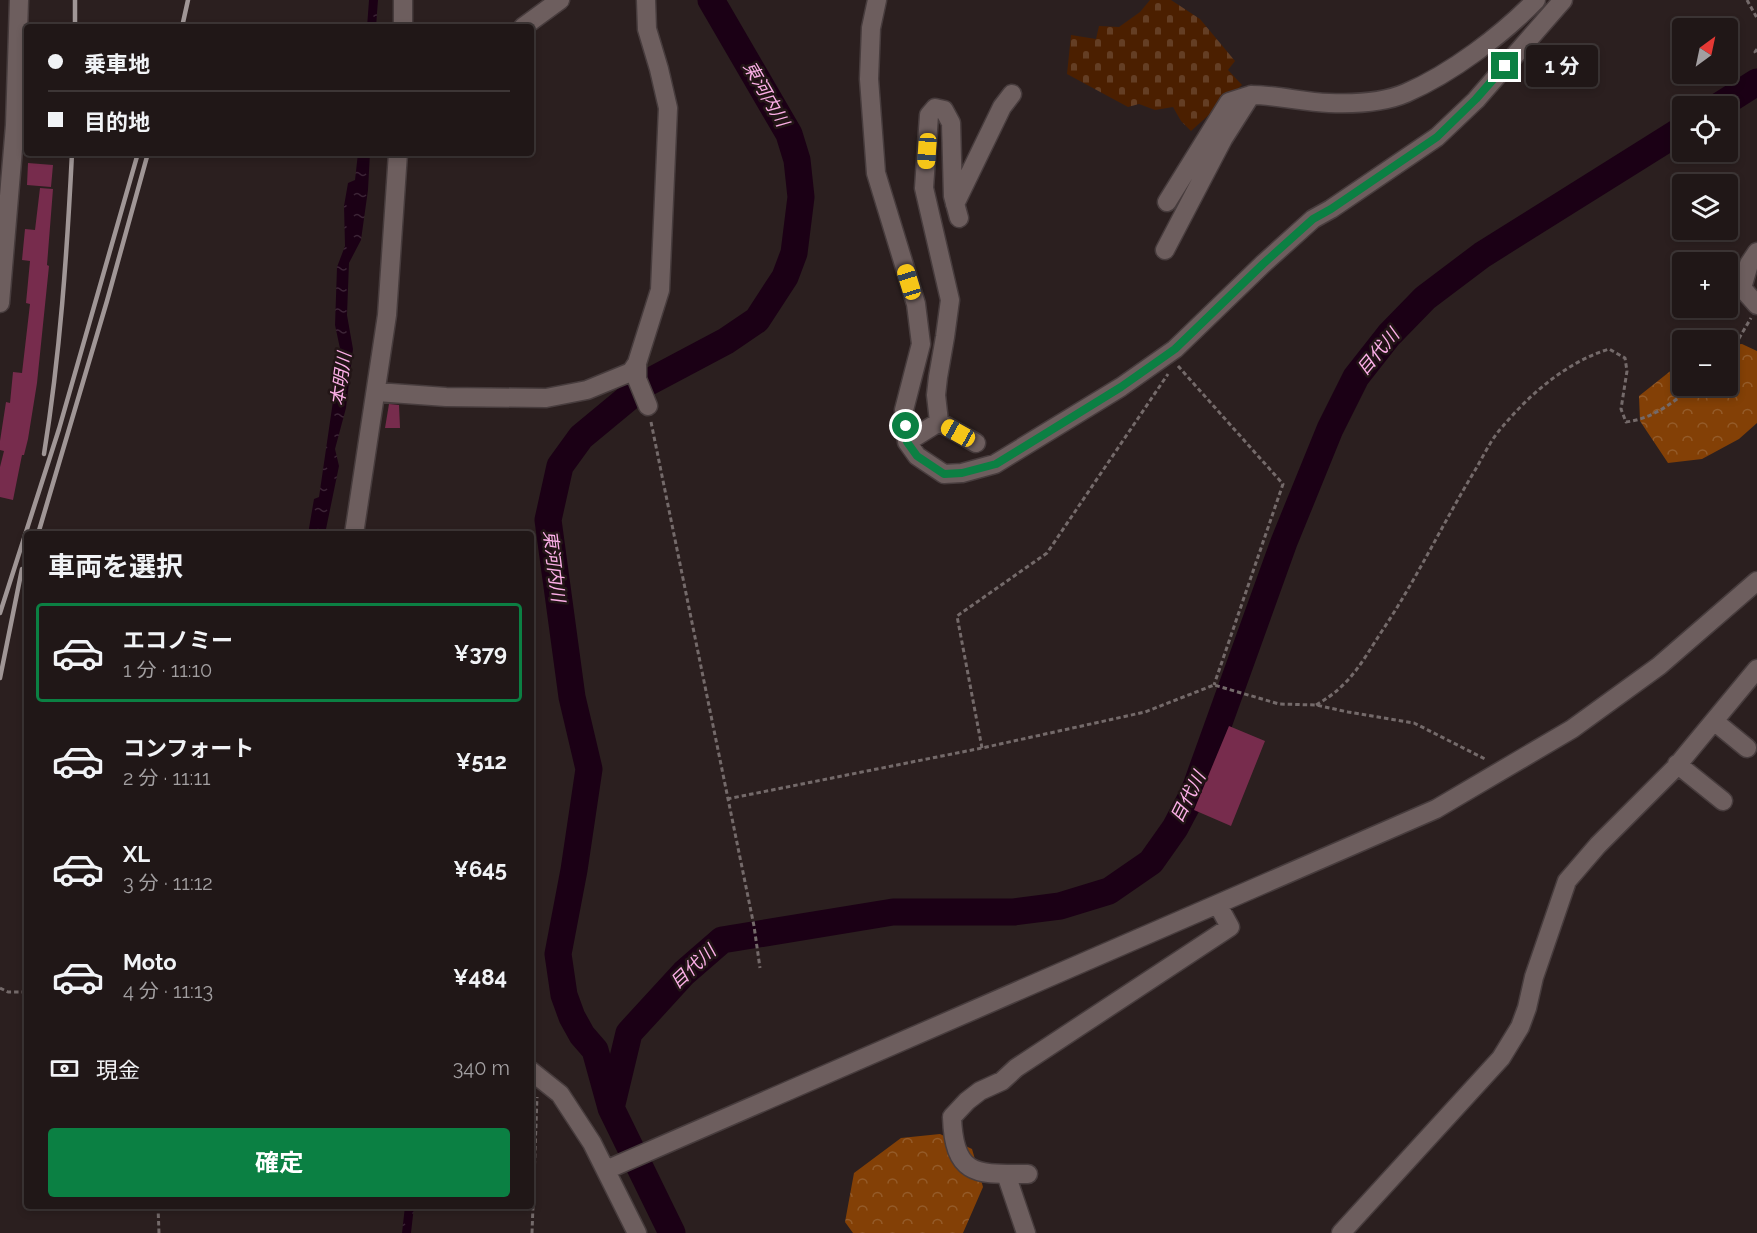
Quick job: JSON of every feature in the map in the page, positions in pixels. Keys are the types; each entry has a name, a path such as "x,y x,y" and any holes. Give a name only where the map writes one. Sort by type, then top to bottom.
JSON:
{"street":[{"path":"0,303 21,124 9,50 19,0"},
{"path":"403,0 403,24"},
{"path":"527,24 560,0"},
{"path":"646,0 646,29 668,108 660,290 637,371 648,406"},
{"path":"877,0 871,28 869,79 876,173 916,304 921,344 904,410 907,442 917,456 944,474 962,473 996,464 1121,387 1175,349 1313,219 1437,137 1476,99 1563,0"},
{"path":"1167,202 1229,102 1251,95 1327,103 1367,102 1405,93 1454,67 1536,0"},
{"path":"939,422 936,396 950,300 924,188 929,115 934,108 944,110 951,123 953,196 957,211 1002,107 1012,94"},
{"path":"1165,250 1223,139 1251,95"},
{"path":"354,531 387,315 398,156"},
{"path":"1755,311 1742,288 1749,264 1757,252"},
{"path":"377,392 446,397 546,398 587,390 637,371"},
{"path":"907,442 939,422"},
{"path":"939,422 976,443"},
{"path":"611,1167 1436,809 1572,729 1659,666 1757,581"},
{"path":"1341,1233 1501,1058 1524,1018 1534,977 1567,881 1598,845 1677,764 1757,670"},
{"path":"1714,721 1747,748"},
{"path":"1677,764 1723,801"},
{"path":"1028,1174 984,1174 968,1167 957,1153 952,1117 980,1091 1002,1081 1016,1068 1230,927 1218,905"},
{"path":"535,1073 560,1094 592,1143 611,1167 637,1233"},
{"path":"1006,1174 1026,1233"}],"path":[{"path":"1747,0 1757,18"},
{"path":"1738,340 1755,311"},
{"path":"1316,705 1352,679 1403,599 1450,512 1501,428 1522,405 1560,373 1588,356 1609,349 1625,358 1627,371 1621,409 1626,422 1640,421 1682,396"},
{"path":"982,748 957,616 1047,554 1176,363 1283,484 1214,685"},
{"path":"648,406 754,926 760,968"},
{"path":"727,799 982,748 1145,712 1214,685 1279,704 1316,705 1414,723 1504,769"},
{"path":"0,988 8,992 24,992"},
{"path":"534,1126 535,1073"},
{"path":"158,1209 159,1233"},
{"path":"532,1209 532,1233"}],"green space":[{"path":"1150,0 1171,0 1200,19 1235,61 1228,70 1242,85 1191,131 1181,121 1173,107 1155,110 1139,104 1128,107 1067,74 1071,35 1096,39 1099,26 1119,27 1140,12"},
{"path":"1738,344 1757,351 1757,423 1739,439 1702,459 1668,463 1640,421 1639,396 1672,370 1672,396 1738,396"},
{"path":"940,1134 972,1149 983,1187 963,1233 853,1233 845,1222 854,1173 901,1138"}],"water":[{"path":"369,0 378,0 376,24 367,24"},
{"name":"本明川","path":"358,156 370,156 361,240 349,263 347,315 353,349 346,408 335,449 339,466 326,531 309,531 314,499 319,497 333,401 342,358 335,325 337,267 345,246 344,206 348,183 355,180"},
{"path":"405,1209 414,1209 411,1233 402,1233"}],"building":[{"path":"28,163 53,165 51,187 27,185"},
{"path":"40,188 53,189 47,265 49,266 37,383 28,439 24,455 22,455 13,500 0,497 0,467 4,451 0,450 0,441 6,402 10,403 13,372 22,373 30,304 26,303 30,261 22,260 25,229 35,230"},
{"path":"389,404 399,405 400,428 385,428"},
{"path":"1229,726 1265,741 1231,826 1194,810"}],"waterway":[{"name":"東河内川","path":"672,1233 611,1108 595,1050 582,1035 564,995 558,954 574,870 589,769 572,697 548,520 560,466 581,437 645,384 726,341 757,320 785,277 794,253 801,197 797,160 789,134 711,0"},
{"name":"目代川","path":"1735,96 1757,82"},
{"name":"目代川","path":"611,1108 629,1033 684,973 722,940 893,912 1014,912 1060,906 1109,891 1151,862 1175,828 1194,792 1284,542 1330,429 1356,377 1389,335 1425,298 1482,255 1672,136"}],"railway":[{"path":"75,0 75,24"},
{"path":"183,24 188,0"},
{"path":"44,454 62,304 72,156"},
{"path":"26,531 59,429 137,156"},
{"path":"39,531 147,156"},
{"path":"0,613 24,538"},
{"path":"0,678 22,569"}],"route":[{"path":"906,426 907,442 917,456 944,474 962,473 996,464 1121,387 1175,349 1313,219 1437,137 1476,99 1505,66"}]}
